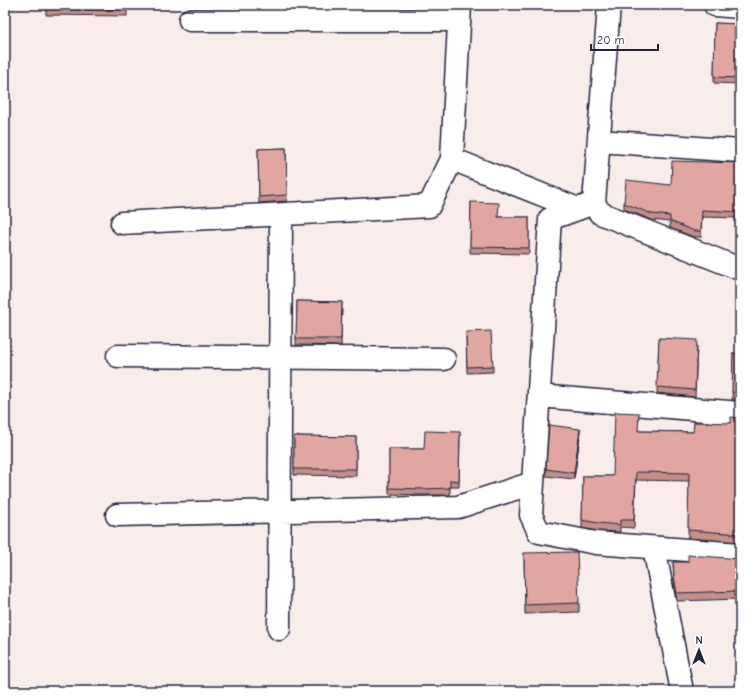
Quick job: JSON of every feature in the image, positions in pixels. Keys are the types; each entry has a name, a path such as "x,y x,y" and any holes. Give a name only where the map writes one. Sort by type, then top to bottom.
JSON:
{"street":[{"path":"586,206 599,141 609,5"},
{"path":"716,5 740,7"},
{"path":"122,223 429,206 452,159 460,12 190,20"},
{"path":"599,141 740,151"},
{"path":"452,159 586,206 600,214 740,269"},
{"path":"586,206 550,220 530,516 539,532 596,543 740,554"},
{"path":"279,629 281,215"},
{"path":"118,356 444,358"},
{"path":"539,396 740,413"},
{"path":"117,515 458,507 533,483"},
{"path":"654,548 682,691"}],"building":[{"path":"46,5 127,5 127,10 46,9"},
{"path":"715,23 740,24 740,78 714,77"},
{"path":"286,148 287,195 259,197 258,149"},
{"path":"672,161 740,163 740,212 702,210 701,231 694,231 670,221 670,216 652,214 624,203 626,180 671,185"},
{"path":"471,202 499,203 498,217 529,217 529,248 470,247"},
{"path":"297,301 342,302 341,339 296,339"},
{"path":"491,331 493,366 467,367 466,332"},
{"path":"659,338 697,340 695,390 657,387"},
{"path":"733,353 740,354 740,393 732,392"},
{"path":"615,412 639,413 638,431 693,432 694,422 731,423 731,417 740,418 740,534 688,530 689,473 636,472 634,520 620,520 620,525 582,520 583,476 613,476"},
{"path":"549,425 580,429 574,473 546,469"},
{"path":"425,431 460,432 459,481 450,480 450,488 389,488 389,449 424,449"},
{"path":"294,436 356,437 356,469 294,469"},
{"path":"577,552 579,603 525,605 524,553"},
{"path":"688,555 740,559 740,591 677,593 673,562 688,562"}]}
